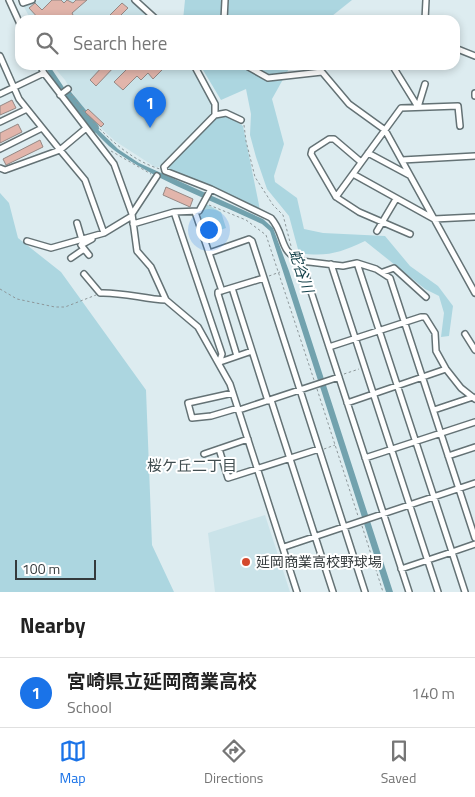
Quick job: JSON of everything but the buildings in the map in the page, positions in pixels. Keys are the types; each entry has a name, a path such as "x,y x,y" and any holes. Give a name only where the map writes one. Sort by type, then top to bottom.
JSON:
{"street":[{"path":"9,0 16,15"},
{"path":"22,0 23,3 32,0"},
{"path":"135,0 152,15"},
{"path":"224,15 225,0"},
{"path":"426,0 426,15"},
{"path":"460,50 475,56"},
{"path":"0,56 19,98 85,180 103,234"},
{"path":"42,70 85,129 114,164 132,215 137,251 151,267 166,300 198,327 219,363 233,393 298,592"},
{"path":"197,70 215,104 215,115"},
{"path":"254,70 268,78 306,72 322,72 349,104 385,130 475,293"},
{"path":"395,70 418,107"},
{"path":"0,94 44,73"},
{"path":"418,107 425,84"},
{"path":"60,95 67,90"},
{"path":"336,197 401,108 458,106 460,126"},
{"path":"0,122 27,109"},
{"path":"241,120 226,113 215,115 165,169 272,218 278,226 287,253 299,260 343,266 357,263 383,272 390,278 475,538"},
{"path":"0,149 42,128"},
{"path":"0,168 5,170 60,150 85,129"},
{"path":"361,162 334,139 329,139 312,150 311,154 336,197 359,212 410,234"},
{"path":"368,153 410,176"},
{"path":"402,160 475,156"},
{"path":"353,174 434,219 475,217"},
{"path":"89,255 81,245 103,234 132,215 156,176"},
{"path":"133,224 174,212 199,211 210,190"},
{"path":"377,231 396,199"},
{"path":"174,212 222,354 219,363"},
{"path":"195,212 222,291"},
{"path":"77,223 82,240"},
{"path":"27,241 52,248 103,234"},
{"path":"209,253 249,240 252,241 365,592"},
{"path":"71,258 84,249"},
{"path":"299,260 409,592"},
{"path":"357,263 465,592"},
{"path":"331,264 438,592"},
{"path":"383,272 394,268 426,297"},
{"path":"84,274 100,293 115,292 145,299 166,300"},
{"path":"237,356 218,294 222,291 264,278"},
{"path":"232,288 333,592"},
{"path":"329,347 425,317 435,333 436,352 446,369 461,388 474,398"},
{"path":"465,334 474,347"},
{"path":"219,363 252,351"},
{"path":"347,402 446,369"},
{"path":"233,393 188,403 192,418 211,416 270,400 338,376"},
{"path":"434,410 474,398"},
{"path":"365,458 475,422"},
{"path":"204,454 248,439"},
{"path":"448,456 475,447"},
{"path":"219,449 228,478 319,450"},
{"path":"284,547 475,483"},
{"path":"401,569 475,544"}],"path":[{"path":"67,90 84,113 114,141 144,163 165,169"},
{"path":"241,120 245,128 246,141 255,177 273,205 284,215 291,246 299,260"},
{"path":"102,149 112,151 156,176"},
{"path":"204,200 261,229 269,241 383,592"},
{"path":"264,278 280,272"},
{"path":"0,289 17,299 65,307 100,293"},
{"path":"338,376 364,367"},
{"path":"319,450 335,445"}],"shaded area":[{"path":"40,0 132,0 148,15 28,15 23,5"},
{"path":"185,0 352,0 333,15 184,15"},
{"path":"47,70 52,70 81,113 118,149 139,163 263,219 273,228 289,271 393,592 386,592 270,231 262,224 152,174 118,153 99,136 58,87"},
{"path":"56,70 194,70 212,104 212,115 161,167 155,167 115,141 85,113 65,80"},
{"path":"203,70 288,70 272,99 284,144 274,176 275,182 297,198 304,229 323,233 385,236 410,266 438,286 453,306 449,336 441,337 444,313 439,296 425,289 365,241 333,253 317,255 299,253 289,216 267,189 256,157 250,135 251,114 246,89 221,100"},
{"path":"227,115 243,126 260,210 169,169 168,166 217,116"},
{"path":"0,193 9,203 18,238 61,272 146,390 152,545 174,592 0,592"},
{"path":"206,204 221,212 226,228 206,235 200,218"},
{"name":"延岡商業高校野球場","path":"265,515 290,592 215,592 208,533"}],"waterway":[{"name":"蛇谷川","path":"67,95 94,128"}],"place":[{"name":"宮崎県立延岡商業高校","path":"150,128"},
{"name":"延岡商業高校野球場","path":"246,562"}],"district":[{"name":"桜ケ丘二丁目","path":"192,466"}]}
